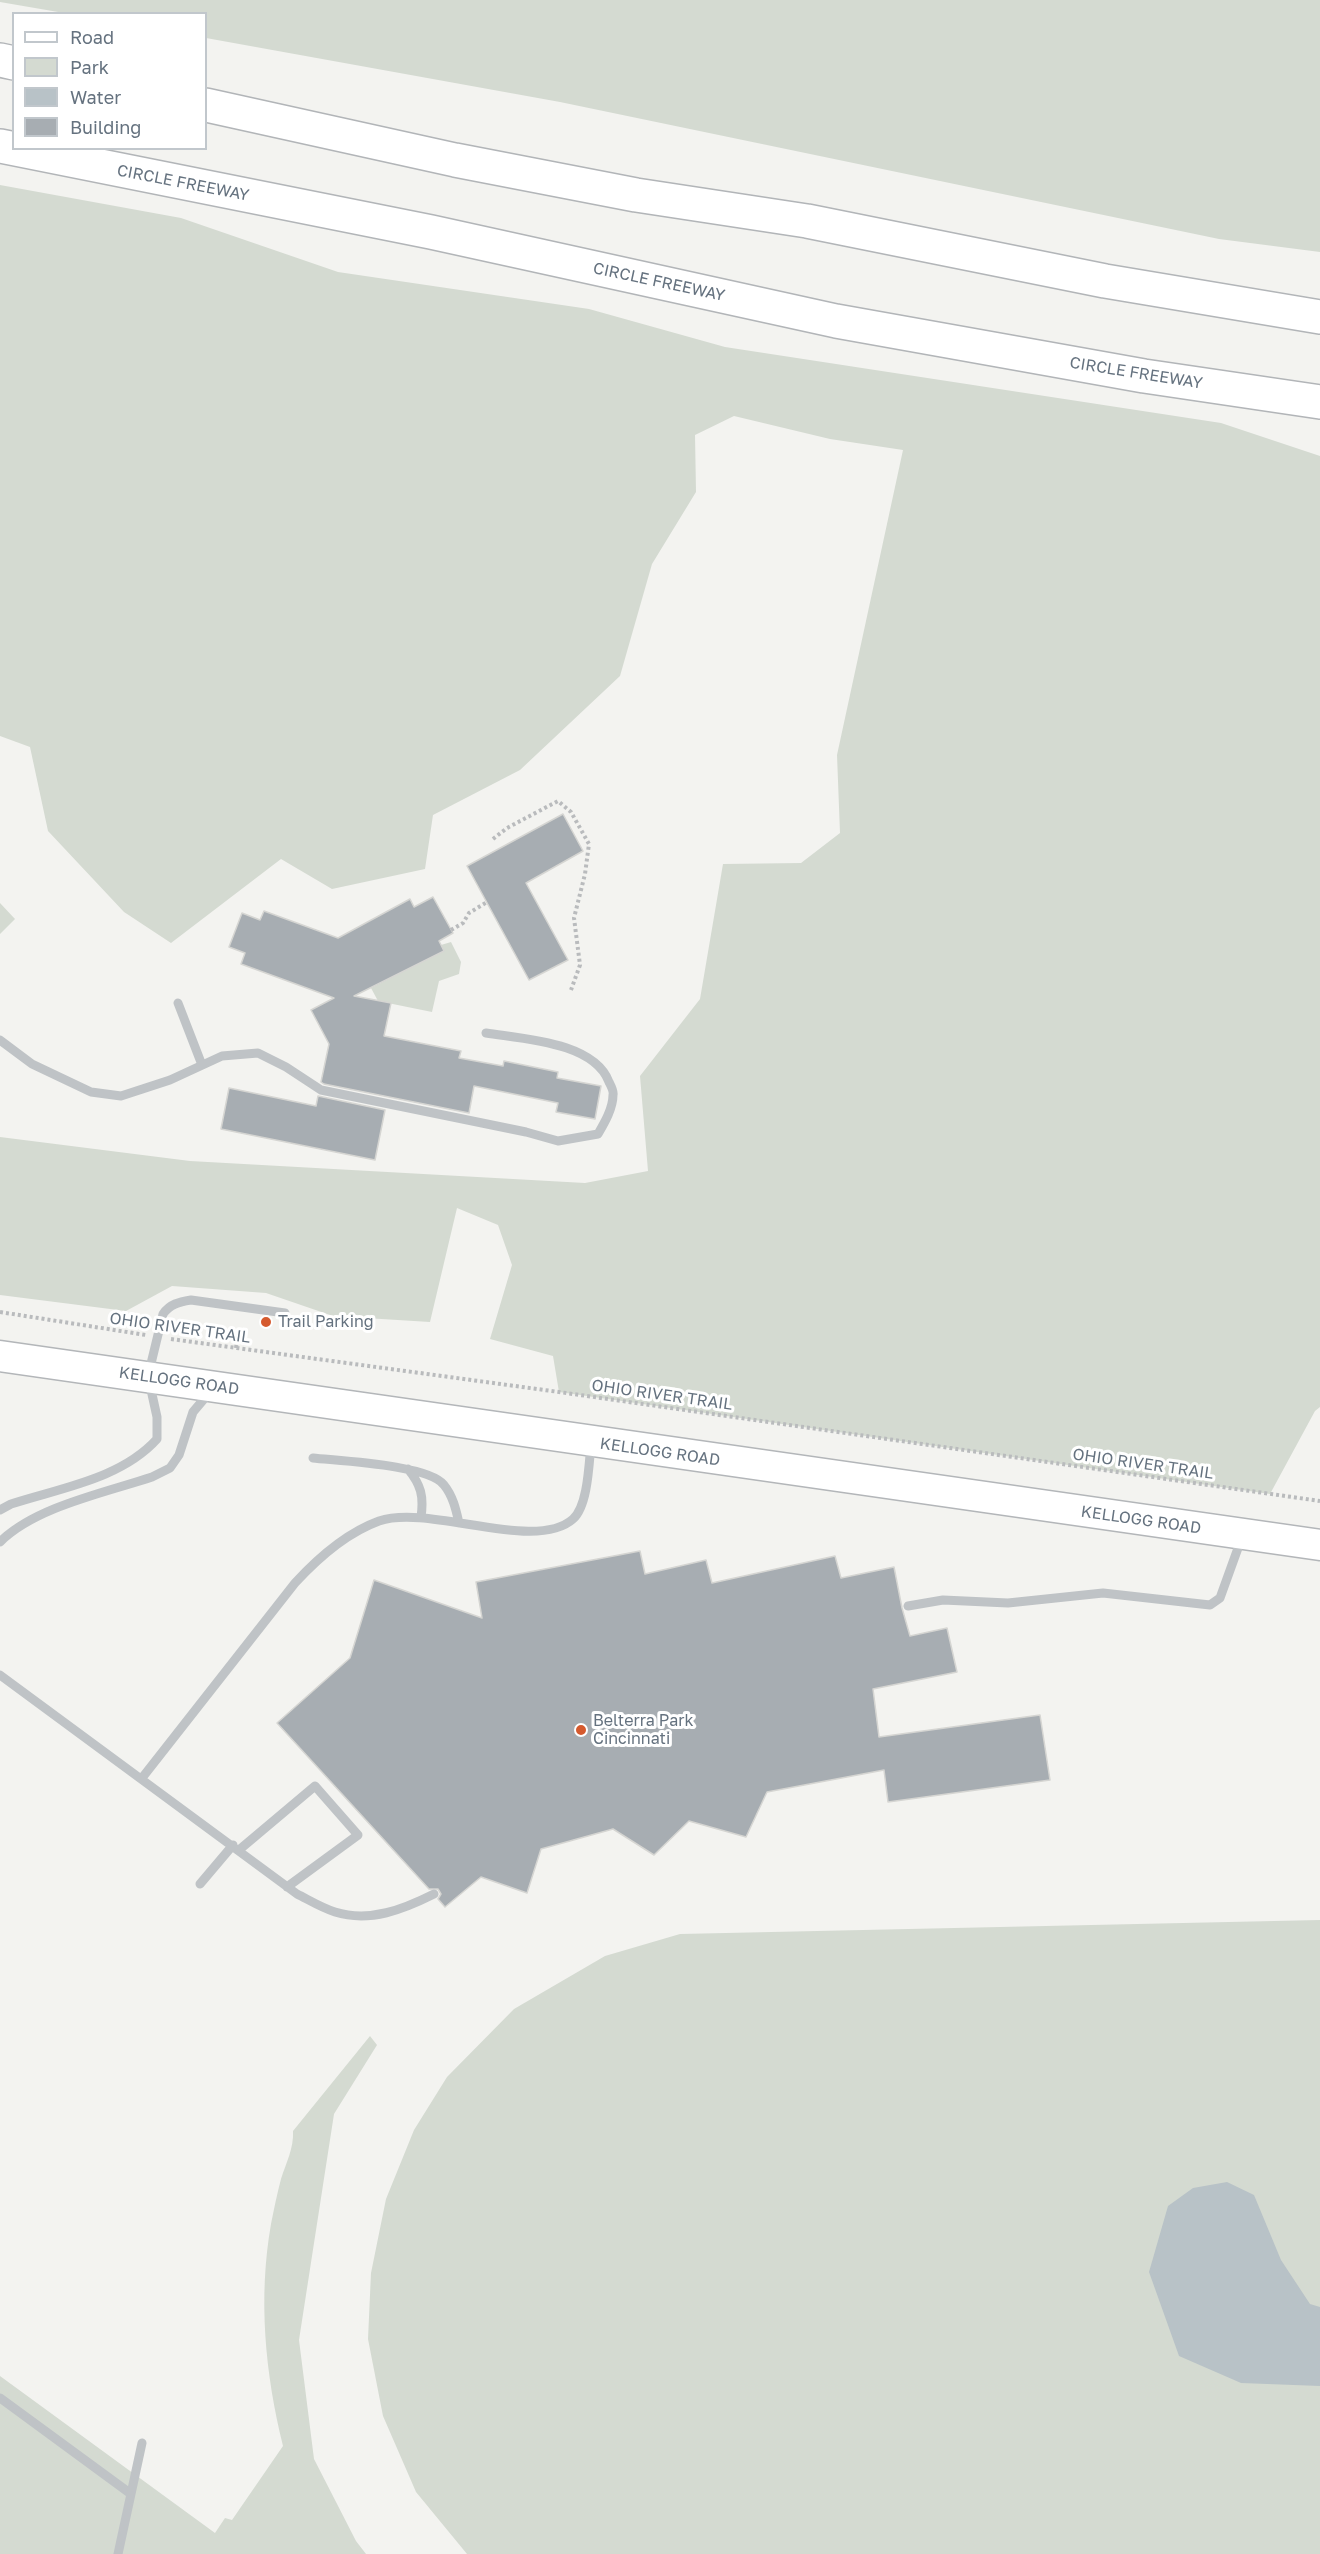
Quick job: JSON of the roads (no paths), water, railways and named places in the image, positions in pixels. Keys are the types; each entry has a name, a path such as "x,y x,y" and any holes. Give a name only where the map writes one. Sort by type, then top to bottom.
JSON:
{"highway":[{"path":"207,105 455,160 636,195 807,221 1105,280 1320,317"},
{"name":"CIRCLE FREEWAY","path":"20,150 431,232 836,321 1144,376 1320,402"}],"main road":[{"name":"KELLOGG ROAD","path":"0,1356 1320,1545"}],"lane":[{"path":"178,1003 202,1065"},
{"path":"0,1040 33,1064 91,1092 122,1096 170,1080 222,1056 258,1053 286,1067 321,1090 504,1127 558,1141 598,1134 607,1118 614,1094 608,1078 593,1060 564,1047 486,1033"},
{"path":"0,1510 11,1504 108,1473 143,1455 157,1439 157,1417 148,1376 163,1314 168,1308 178,1302 191,1300 285,1313"},
{"path":"0,1542 12,1530 34,1516 152,1477 170,1468 179,1455 193,1412 214,1385"},
{"path":"142,1778 295,1583 318,1558 352,1534 380,1521 422,1517 518,1531 561,1527 574,1518 582,1505 591,1442"},
{"path":"313,1458 427,1473 443,1483 454,1502 459,1524"},
{"path":"408,1469 419,1483 423,1498 422,1517"},
{"path":"908,1606 944,1600 1008,1603 1103,1593 1210,1605 1220,1598 1243,1534"},
{"path":"0,1675 297,1894 336,1913 369,1916 399,1911 434,1894"},
{"path":"200,1884 236,1847 315,1786 358,1835 287,1887"},
{"path":"0,2398 131,2494"},
{"path":"118,2554 142,2443"}],"water":[{"path":"1227,2182 1254,2195 1281,2260 1310,2304 1320,2307 1320,2386 1241,2383 1179,2356 1149,2272 1168,2206 1193,2188"}],"place":[{"name":"Trail Parking","path":"266,1322"},
{"name":"Belterra Park Cincinnati","path":"581,1730"}]}
